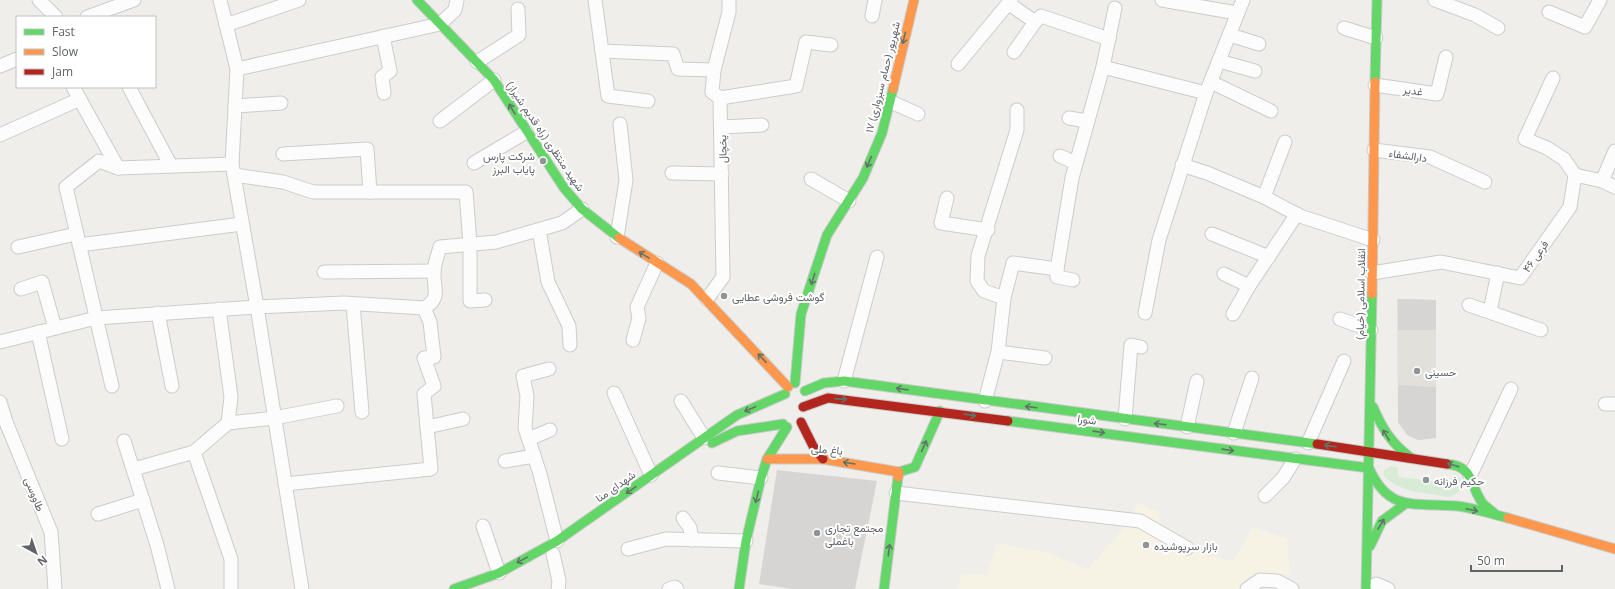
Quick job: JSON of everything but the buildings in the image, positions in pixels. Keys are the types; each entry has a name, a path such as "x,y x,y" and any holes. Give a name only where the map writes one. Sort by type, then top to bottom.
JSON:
{"street":[{"path":"39,0 55,16"},
{"path":"92,16 117,2 134,0"},
{"path":"220,0 237,69 233,169 257,307 302,589"},
{"path":"226,25 299,0"},
{"name":"شهید منتظری (راه قدیم شیراز)","path":"417,0 494,80 526,132 564,188 582,209 617,237 691,284 707,299 788,391 803,387 805,391"},
{"path":"237,69 440,24 455,10 457,0"},
{"path":"596,0 608,96 648,101"},
{"name":"یخچال","path":"707,299 723,277 720,98 712,92 714,70 729,12 729,0"},
{"path":"872,16 875,0"},
{"name":"۱۷ شهریور (حمام سبزواری)","path":"788,391 801,314 827,235 863,178 882,133 914,0"},
{"path":"1162,0 1237,13"},
{"path":"1145,313 1159,240 1182,166 1208,88 1243,0"},
{"name":"انقلاب اسلامی (خیام)","path":"1377,0 1367,553 1377,587"},
{"path":"1435,0 1460,4 1498,28"},
{"path":"1550,12 1585,27 1600,0"},
{"path":"958,64 1009,2 1035,22"},
{"path":"1073,280 1057,277 1072,178 1103,67 1115,8"},
{"path":"477,62 519,35 518,9"},
{"path":"1014,52 1035,22 1041,16 1109,39"},
{"path":"1344,28 1376,38"},
{"path":"1230,35 1259,44"},
{"path":"383,36 390,71 382,77 384,93"},
{"path":"720,98 796,86 806,42 831,45"},
{"path":"602,51 673,54 678,69 714,70"},
{"name":"غدیر","path":"1375,85 1437,94 1446,57"},
{"path":"0,66 16,59"},
{"path":"1219,61 1255,71"},
{"path":"1103,67 1208,88 1271,111"},
{"path":"1553,78 1525,140 1547,148 1564,159 1576,175 1602,181 1615,187"},
{"path":"440,122 494,80"},
{"path":"74,88 118,168"},
{"path":"130,88 171,166"},
{"path":"0,135 80,99"},
{"path":"889,101 918,114"},
{"path":"235,106 281,103"},
{"path":"1004,298 984,291 978,281 978,256 988,230 1017,130 1017,110"},
{"path":"1069,118 1087,121"},
{"path":"617,237 626,180 620,124"},
{"path":"721,127 762,124"},
{"path":"474,164 526,132"},
{"path":"1264,197 1285,142"},
{"path":"283,154 367,149 370,192"},
{"name":"دارالشفاء","path":"1374,150 1430,158 1485,182"},
{"path":"1602,181 1615,151"},
{"path":"1060,156 1076,163"},
{"path":"112,386 66,187 99,161 118,168 171,166 233,169 283,182 313,192 466,192 470,244 470,301 485,300"},
{"path":"1182,166 1208,173 1264,197 1297,214 1373,240"},
{"path":"672,173 722,174"},
{"name":"فرعی ۴۶","path":"1372,273 1442,262 1520,278 1570,207 1576,175"},
{"path":"811,179 849,201"},
{"path":"947,198 941,223 988,230"},
{"path":"0,342 96,318 158,313 257,307 353,304 424,308 432,303 435,297 434,271 440,247 496,242 562,224 582,209"},
{"path":"1233,314 1249,286 1297,214"},
{"path":"18,247 78,239 242,224"},
{"path":"539,230 548,282 569,326 570,345"},
{"path":"1212,234 1269,257"},
{"path":"844,381 877,257"},
{"path":"633,340 639,318 637,307 657,263"},
{"path":"985,401 998,352 1004,298 1013,263 1058,269"},
{"path":"324,272 434,271"},
{"path":"1490,311 1498,273"},
{"path":"1224,274 1249,286"},
{"path":"21,289 42,282 55,328"},
{"path":"353,304 362,412"},
{"path":"1469,305 1490,311 1541,330"},
{"path":"285,484 431,469 424,394 434,386 424,358 434,357 430,322 424,308"},
{"path":"219,309 231,397 228,423"},
{"path":"158,313 172,386"},
{"path":"1340,319 1371,330"},
{"path":"38,332 62,439"},
{"path":"1124,419 1131,345 1141,347"},
{"path":"998,352 1045,358"},
{"path":"1308,443 1344,362"},
{"path":"549,369 523,376 527,396 525,428 534,456 554,551 559,581 558,589"},
{"path":"1234,433 1252,378"},
{"name":"شورا","path":"805,391 824,383 844,381 1308,443 1414,460 1451,464 1463,469 1470,476"},
{"path":"1188,427 1197,381"},
{"path":"1454,506 1464,495 1470,476 1512,388"},
{"name":"شهدای منا","path":"689,460 706,442 737,415 788,391"},
{"path":"805,391 801,422 813,446 823,459"},
{"path":"614,393 651,475"},
{"name":"شورا","path":"803,407 828,398 940,411 1369,468"},
{"path":"1370,400 1385,435 1393,445 1414,460"},
{"path":"681,401 706,442"},
{"name":"طاووسی","path":"0,402 3,424 51,532 55,589"},
{"path":"134,469 194,452 228,423 274,418 337,406"},
{"path":"884,589 899,472 915,467 940,411"},
{"path":"427,427 463,418"},
{"path":"739,589 746,541 767,459 785,422"},
{"name":"شهدای منا","path":"454,589 554,551 651,475 706,442 758,426 785,422 795,429 801,422"},
{"path":"529,439 550,430"},
{"path":"124,441 134,469 168,589"},
{"path":"194,452 232,559 231,589"},
{"path":"505,461 534,456"},
{"path":"1265,496 1283,478 1295,458"},
{"name":"باغ ملی","path":"767,459 823,459 899,472"},
{"path":"1369,468 1373,479 1382,490 1405,504 1454,506 1495,514 1615,549"},
{"path":"718,473 762,478"},
{"path":"1470,476 1481,502 1495,514"},
{"path":"896,493 1140,522 1187,548"},
{"path":"98,514 143,500"},
{"path":"1367,553 1382,521 1392,512 1405,504"},
{"path":"683,518 690,528 692,540"},
{"path":"483,526 499,573"},
{"path":"628,549 666,540 746,541"},
{"path":"1247,589 1260,580 1277,581 1292,589"},
{"path":"669,589 675,587 677,589"}],"shaded area":[{"name":"حسینی","path":"1397,299 1436,300 1436,438 1418,440 1398,422"},
{"name":"بازار سرپوشیده","path":"1138,503 1159,512 1160,533 1195,552 1233,561 1253,527 1287,539 1290,574 1257,573 1241,589 958,589 962,574 987,575 997,543 1047,553 1088,569 1129,522"}],"green space":[{"name":"حکیم فرزانه","path":"1391,466 1398,468 1397,472 1399,477 1450,483 1454,472 1464,482 1463,487 1458,493 1449,497 1411,491 1396,485 1387,479 1383,474 1385,469"}],"traffic: fast":[{"path":"417,0 494,80 564,188 582,209 619,238"},
{"path":"1375,82 1377,0"},
{"path":"795,383 801,314 827,235 863,178 882,133 893,89"},
{"path":"1366,589 1372,294"},
{"path":"805,391 824,383 844,381 1317,444"},
{"path":"454,589 499,573 557,541 737,415 785,394"},
{"path":"1373,407 1380,422 1392,441 1410,457"},
{"path":"899,472 915,467 940,411"},
{"path":"1008,421 1369,468 1377,483 1386,493 1395,499 1406,503 1457,506 1508,518"},
{"path":"712,443 737,431 783,424"},
{"path":"739,589 746,541 761,478 767,459 787,427"},
{"path":"1447,464 1455,465 1462,468 1466,472 1470,477 1481,501 1495,514"},
{"path":"884,589 898,477"},
{"path":"1370,546 1382,521 1405,504"}],"traffic: slow":[{"path":"893,89 914,0"},
{"path":"1372,294 1375,82"},
{"path":"619,238 691,284 788,387"},
{"path":"767,459 823,459 899,472 898,477"},
{"path":"1508,518 1615,549"}],"traffic: jam":[{"path":"803,407 828,398 1008,421"},
{"path":"801,422 813,446 823,459"},
{"path":"1317,444 1447,464"}],"place":[{"name":"شرکت پارس پایاب البرز","path":"543,161"},
{"name":"گوشت فروشی عطایی","path":"724,296"},
{"name":"حسینی","path":"1417,371"},
{"name":"حکیم فرزانه","path":"1426,480"},
{"name":"مجتمع تجاری باغملی","path":"817,533"},
{"name":"بازار سرپوشیده","path":"1146,545"}]}
